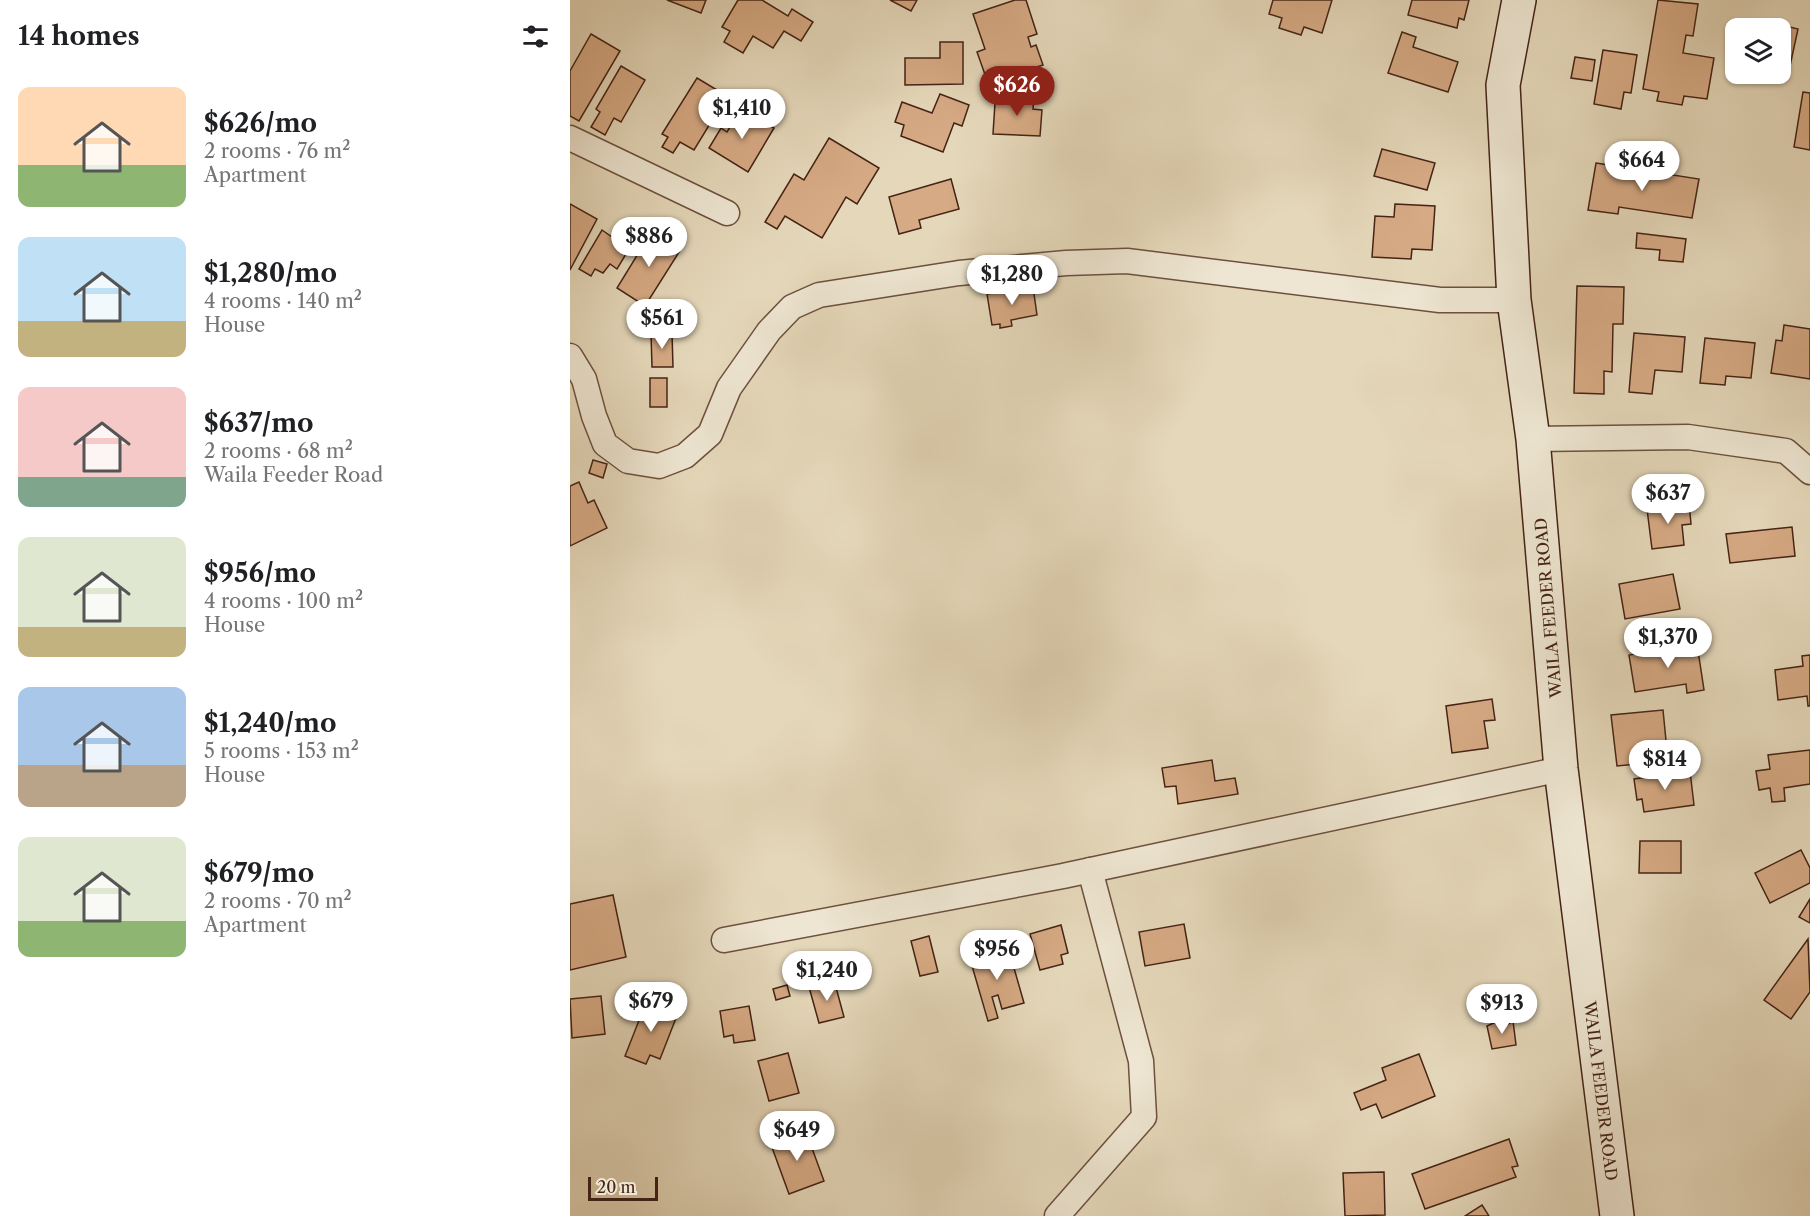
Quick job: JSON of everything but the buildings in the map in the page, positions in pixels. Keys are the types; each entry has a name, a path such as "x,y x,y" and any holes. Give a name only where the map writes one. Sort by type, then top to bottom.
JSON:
{"street":[{"name":"WAILA FEEDER ROAD","path":"1519,0 1503,85 1514,300 1533,439 1561,769 1617,1216"},
{"path":"570,138 727,213"},
{"path":"570,356 584,379 594,416 605,444 628,461 659,466 685,456 710,434 729,388 769,331 792,307 819,295 959,273 1066,263 1127,261 1440,300 1514,300"},
{"path":"1533,439 1688,437 1786,451 1810,472"},
{"path":"724,940 1090,870 1561,769"},
{"path":"1057,1216 1144,1117 1141,1061 1090,870"}]}
